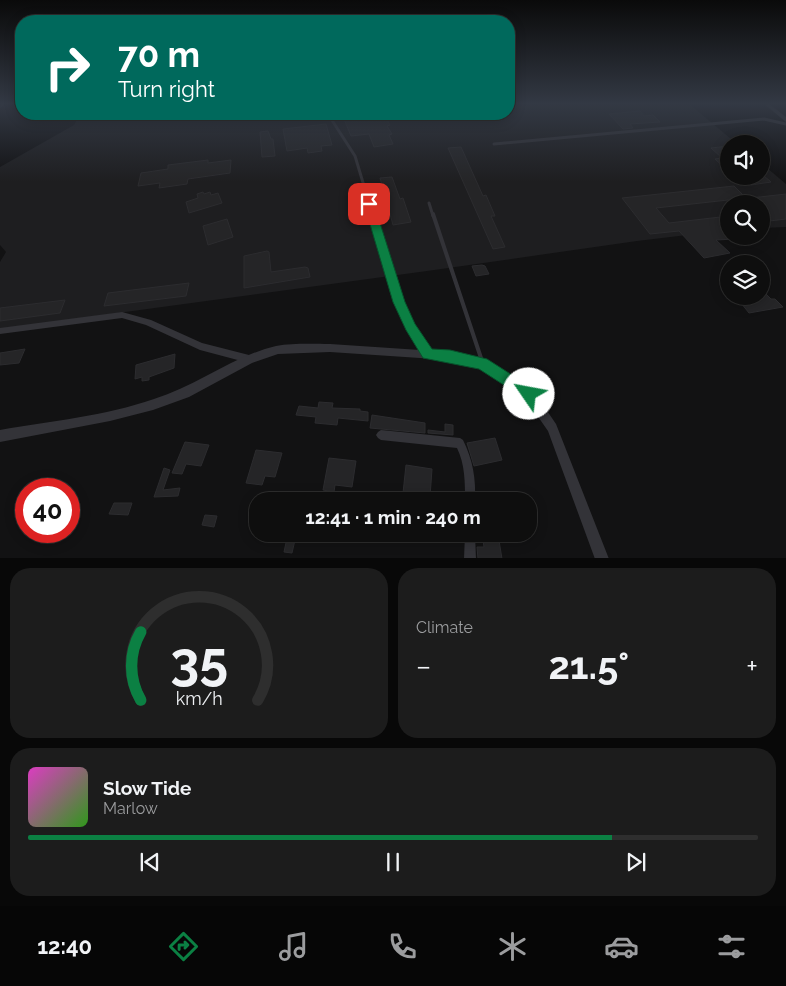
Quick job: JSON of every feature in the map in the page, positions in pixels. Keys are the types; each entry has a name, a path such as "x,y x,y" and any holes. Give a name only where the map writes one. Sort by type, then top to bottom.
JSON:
{"street":[{"path":"0,331 122,315 148,322 200,346 249,359"},
{"path":"0,436 110,416 153,405 184,393 249,359 278,350 330,348 450,356 483,364 529,394 552,428 602,558"},
{"path":"382,435 460,443 470,470 470,492"},
{"path":"470,542 470,558"}],"lane":[{"path":"338,129 355,156 399,302 410,326 428,354"},
{"path":"494,144 656,129"},
{"path":"429,203 483,364"}],"shaded area":[{"path":"67,129 719,129 726,135 720,135 720,185 770,185 770,171 786,184 786,227 770,228 770,195 720,195 720,231 0,329 0,262 6,252 0,245 0,167"}],"building":[{"path":"283,129 327,129 332,145 321,146 322,151 308,153 307,148 287,151"},
{"path":"348,129 389,129 392,134 389,135 393,144 374,147 369,134 351,136"},
{"path":"268,131 271,139 273,139 275,156 262,157 260,132"},
{"path":"461,147 483,196 486,195 495,216 491,216 505,247 493,249 448,148"},
{"path":"720,147 720,156 711,148"},
{"path":"208,160 208,163 231,160 230,173 188,179 187,184 159,188 160,183 138,186 141,173 168,169 168,165"},
{"path":"392,177 400,199 403,198 411,222 393,225 380,178"},
{"path":"734,186 743,195 720,195 720,201 656,208 669,223 720,217 720,240 716,240 730,253 704,258 679,231 650,234 622,198"},
{"path":"203,192 204,194 210,192 211,195 218,193 222,203 189,213 186,202 198,198 197,194"},
{"path":"786,194 786,219 770,221 770,196"},
{"path":"227,219 233,237 208,245 203,226"},
{"path":"269,252 271,272 305,267 308,268 310,277 244,288 244,256"},
{"path":"472,266 485,266 489,274 476,276"},
{"path":"189,283 186,296 104,306 108,293"},
{"path":"770,298 775,299 783,307 749,313 743,305 770,305"},
{"path":"65,300 60,313 0,321 0,308"},
{"path":"25,349 19,363 0,365 0,353"},
{"path":"175,354 174,368 149,377 149,380 142,381 142,377 135,379 136,365"},
{"path":"319,402 333,403 332,408 360,409 360,411 368,412 368,421 338,418 337,425 315,423 316,417 296,415 299,406 318,408"},
{"path":"372,415 425,423 425,433 370,428"},
{"path":"445,424 453,425 453,435 428,433 428,430 445,432"},
{"path":"495,438 502,460 474,466 467,443"},
{"path":"185,442 209,445 201,466 186,464 182,474 172,473"},
{"path":"256,450 282,453 275,477 265,476 262,485 246,483"},
{"path":"329,458 356,461 352,487 335,485 334,492 323,490"},
{"path":"406,465 432,469 430,492 403,492"},
{"path":"164,468 170,470 163,490 180,488 178,496 154,497"},
{"path":"114,503 132,503 128,515 109,514"},
{"path":"205,515 217,516 214,527 202,525"},
{"path":"286,542 295,542 292,553 284,552"},
{"path":"483,542 499,542 502,558 478,558 477,547 484,547"}],"route":[{"path":"369,204 399,302 410,326 428,354 450,356 483,364 529,394"}]}
